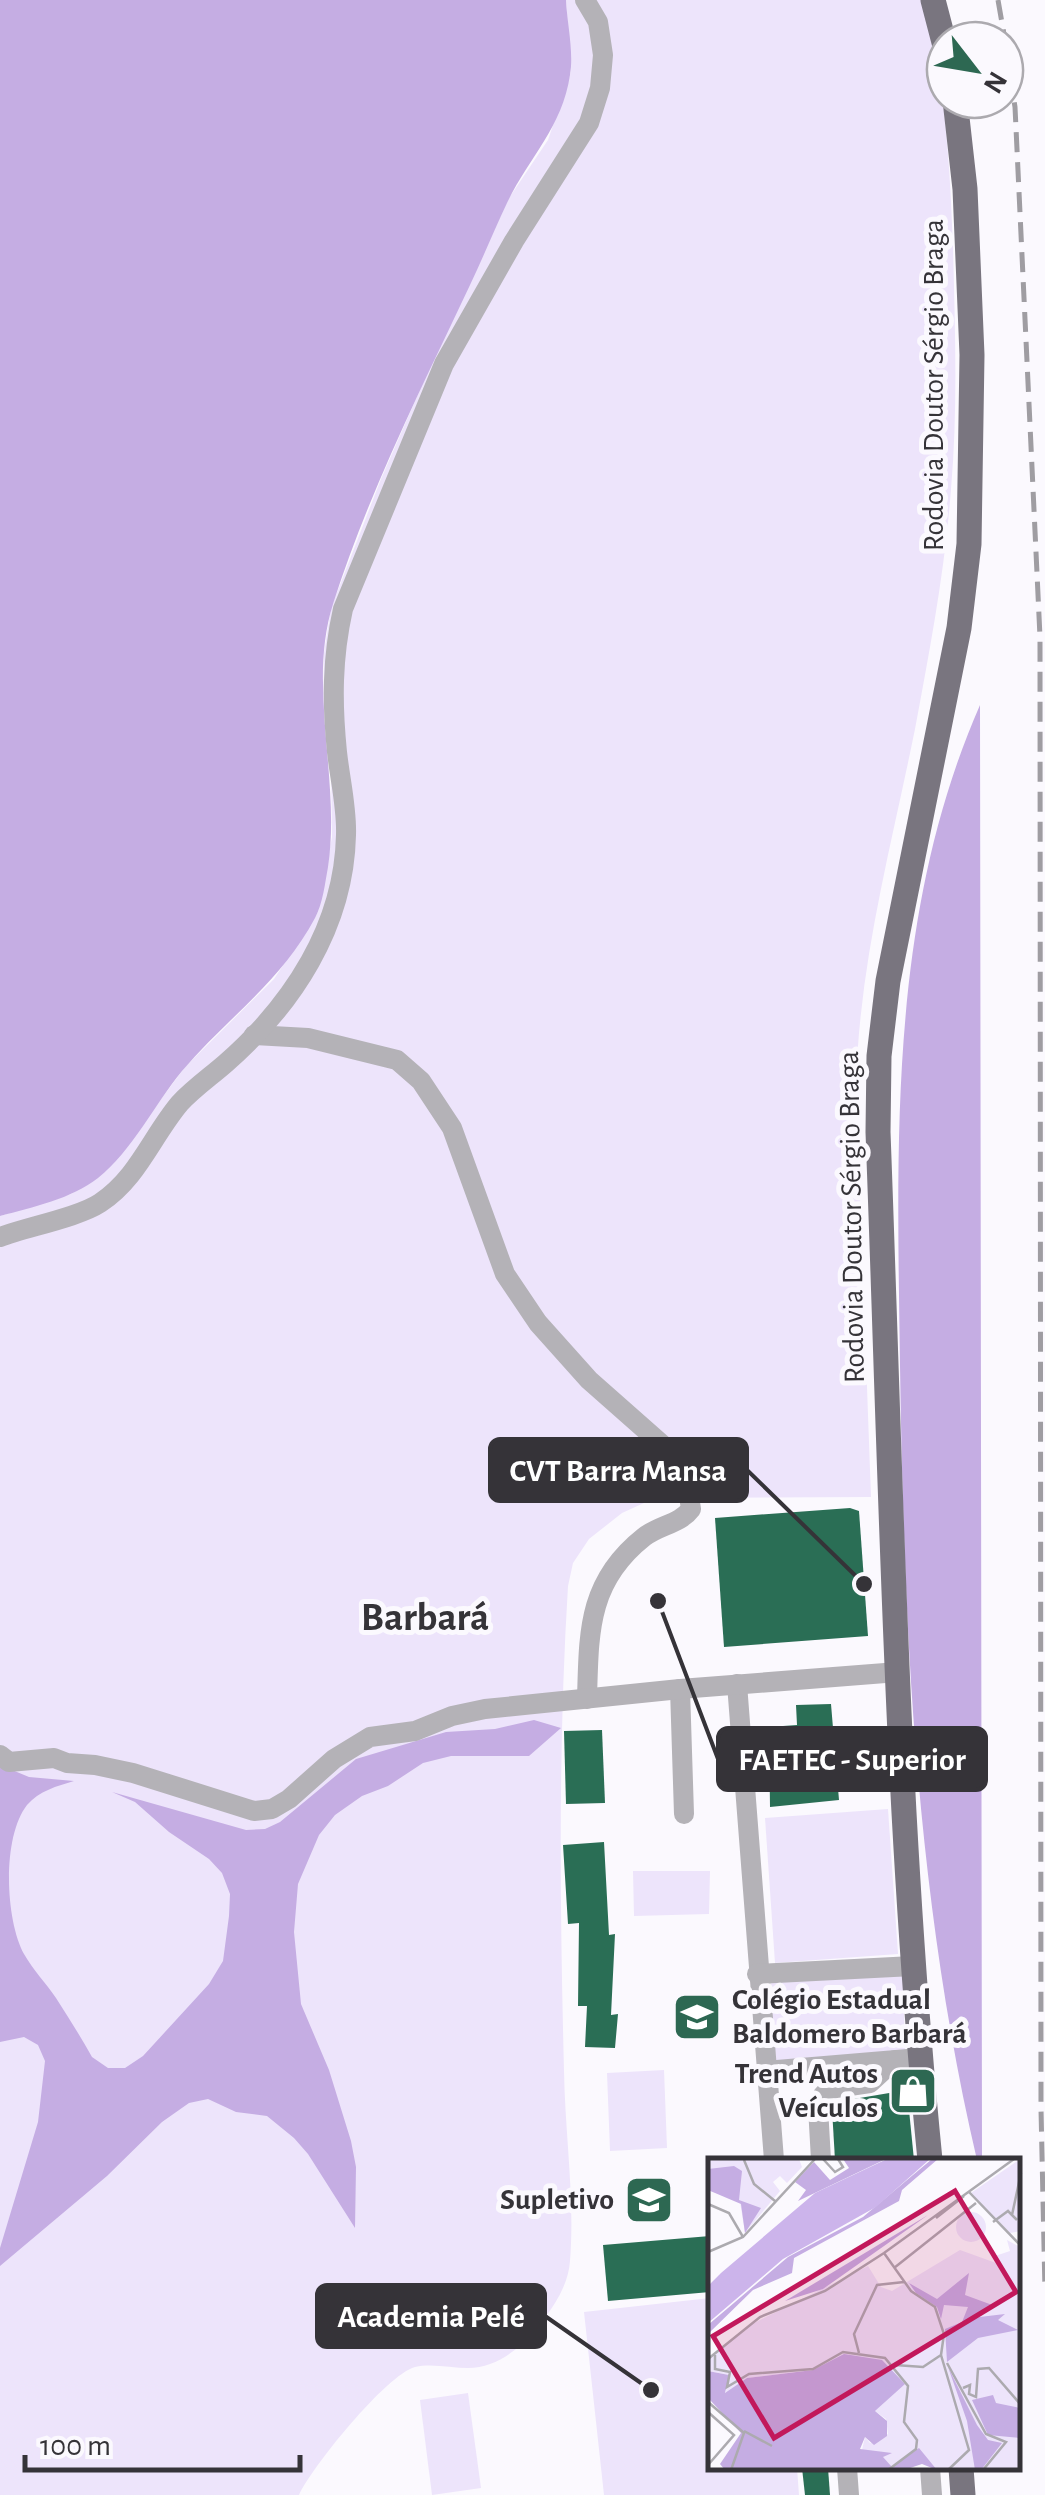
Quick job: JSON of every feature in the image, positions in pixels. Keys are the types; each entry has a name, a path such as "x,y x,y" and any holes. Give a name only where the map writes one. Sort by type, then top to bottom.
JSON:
{"main road":[{"name":"Rodovia Doutor Sérgio Braga","path":"930,2158 908,2059 912,1966 878,1132 879,1056 892,962 959,628 969,544 972,354 965,188 957,120"},
{"path":"960,2470 963,2495"}],"street":[{"path":"0,1254 7,1234 97,1206 119,1189 177,1107 254,1035 303,979 330,915 341,876 346,835 333,676 343,609 444,364 514,241 589,123 600,88 603,54 598,22 584,0"},
{"path":"254,1035 308,1038 397,1060 422,1082 452,1128 505,1274 538,1323 589,1380 666,1448 684,1472 691,1509 637,1542 610,1573 598,1597 580,1700"},
{"path":"0,1755 9,1762 54,1758 134,1773 254,1810 272,1808 290,1799 334,1760 370,1737 384,1732 415,1731 452,1716 485,1709 680,1689 898,1672"},
{"path":"737,1684 774,2158"},
{"path":"680,1689 684,1814"},
{"path":"757,1974 912,1966"},
{"path":"765,2071 908,2059"},
{"path":"821,2158 818,2107 823,2094 868,2084 908,2059"},
{"path":"847,2470 850,2495"},
{"path":"930,2470 932,2495"}],"shaded area":[{"path":"0,0 566,0 571,57 560,111 507,203 414,403 362,522 333,604 323,668 331,834 325,886 315,918 270,981 182,1071 110,1167 76,1192 0,1216"},
{"path":"566,0 924,0 929,20 925,20 925,120 945,120 950,185 955,429 936,609 878,906 858,1040 856,1086 871,1497 655,1498 622,1513 589,1539 573,1563 565,1647 561,1829 571,2237 565,2283 539,2326 519,2347 495,2362 468,2368 421,2366 402,2374 351,2424 299,2495 0,2495 0,1216 71,1194 115,1161 185,1067 274,979 318,912 332,837 331,767 323,710 324,653 331,608 425,378 509,198 548,140 571,72"},
{"path":"980,705 982,2158 977,2158 956,2062 927,1865 910,1666 900,1366 898,1198 904,1030 913,947 928,865 950,785"},
{"path":"534,1720 561,1728 529,1756 451,1756 423,1763 388,1786 362,1796 335,1815 319,1835 298,1884 294,1932 301,2004 329,2070 351,2141 356,2167 355,2228 294,2138 267,2116 236,2112 208,2099 189,2103 162,2122 107,2176 0,2266 0,2248 38,2122 45,2061 38,2045 24,2037 0,2042 0,1765 29,1777 74,1781 37,1796 19,1819 10,1857 13,1920 24,1954 92,2057 108,2068 125,2068 143,2056 209,1984 223,1961 230,1894 222,1873 209,1859 169,1832 135,1802 112,1792 246,1830 265,1829 280,1822 356,1759 446,1732 495,1729"},
{"path":"888,1809 898,1954 775,1963 765,1818"},
{"path":"633,1871 710,1871 709,1914 634,1916"},
{"path":"903,1972 905,2051 770,2063 771,1982"},
{"path":"664,2070 667,2148 610,2151 607,2073"},
{"path":"708,2298 708,2470 797,2470 799,2495 604,2495 584,2312"},
{"path":"468,2393 481,2488 432,2495 420,2400"}],"building":[{"path":"850,1508 859,1511 868,1636 724,1647 715,1518"},
{"path":"831,1704 839,1800 770,1807 769,1727 797,1725 796,1705"},
{"path":"602,1730 605,1803 566,1804 564,1731"},
{"path":"604,1842 609,1935 615,1934 611,2015 618,2014 615,2048 585,2047 587,2006 578,2006 579,1923 568,1924 563,1845"},
{"path":"907,2090 914,2158 835,2158 832,2109 836,2102"},
{"path":"708,2236 708,2292 608,2301 603,2245"},
{"path":"802,2470 828,2470 830,2495 805,2495"}],"railway":[{"path":"998,0 1002,20"},
{"path":"1016,120 1040,637 1041,2109 1045,2291"}],"place":[{"name":"CVT Barra Mansa","path":"864,1584"},
{"name":"FAETEC - Superior","path":"658,1601"},
{"name":"Colégio Estadual Baldomero Barbará","path":"697,2017"},
{"name":"Trend Autos Veículos","path":"913,2091"},
{"name":"Supletivo","path":"649,2200"},
{"name":"Academia Pelé","path":"651,2390"}],"district":[{"name":"Barbará","path":"425,1618"}]}
